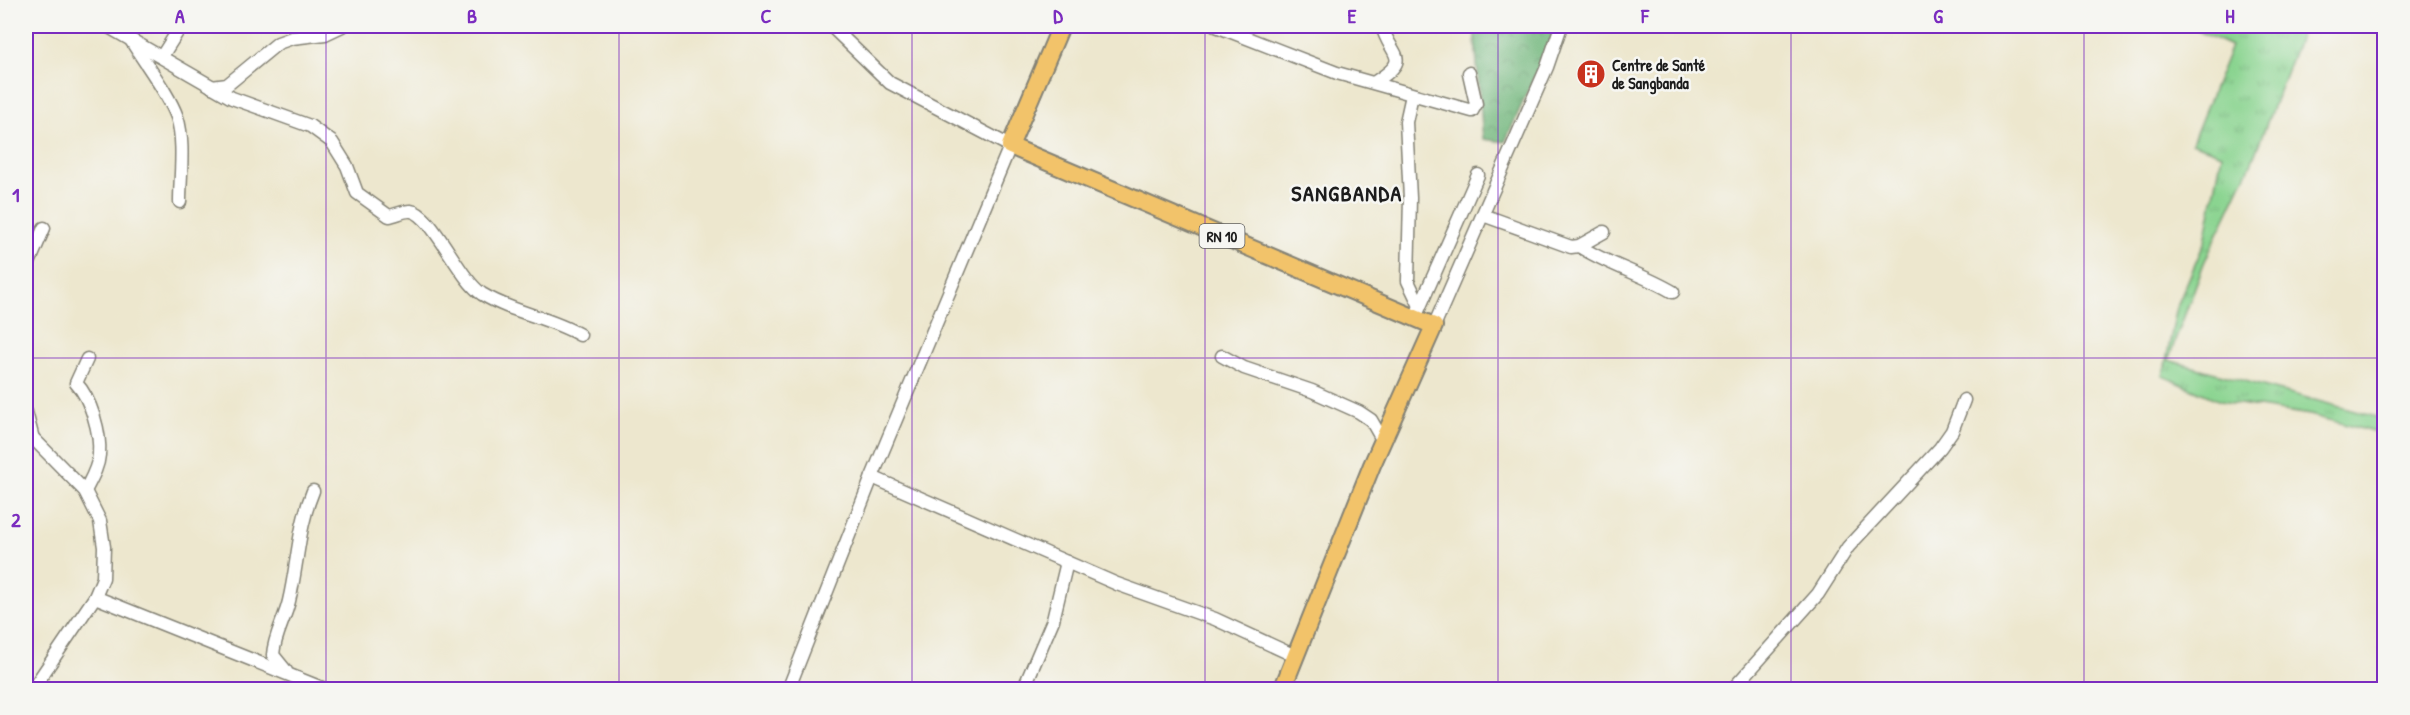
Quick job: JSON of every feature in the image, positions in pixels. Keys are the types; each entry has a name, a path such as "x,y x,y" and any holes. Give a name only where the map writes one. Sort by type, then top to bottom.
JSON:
{"main road":[{"path":"1010,146 1061,26"},
{"name":"RN 10","path":"1010,146 1417,311 1434,326"},
{"path":"1282,690 1383,441 1434,326"}],"street":[{"path":"106,26 232,98 310,126 332,142 347,166 357,193 389,216 411,211 421,216 430,224 465,278 481,293 511,308 560,324 580,335"},
{"path":"162,57 181,26"},
{"path":"788,690 872,477 1010,146 890,83 831,26"},
{"path":"1216,26 1337,73 1472,111 1476,104 1469,73"},
{"path":"1375,82 1392,71 1397,64 1398,54 1382,26"},
{"path":"1434,326 1547,67 1561,26"},
{"path":"211,87 227,86 278,43 292,38 325,34 337,27"},
{"path":"131,40 149,72 166,94 177,118 180,202"},
{"path":"1412,95 1406,122 1410,198 1408,281 1417,311"},
{"path":"1417,311 1478,175"},
{"path":"1483,215 1564,245 1579,246 1610,264 1658,283 1673,292"},
{"path":"26,270 44,228"},
{"path":"1579,246 1604,231"},
{"path":"1222,356 1244,368 1312,391 1359,412 1371,420 1383,441"},
{"path":"85,491 96,470 99,454 92,414 85,396 76,383 87,359"},
{"path":"1732,690 1818,594 1852,542 1940,448 1952,431 1964,400"},
{"path":"26,412 29,435 43,452 85,491 100,521 104,547 104,578 95,597 32,690"},
{"path":"872,477 1117,584 1215,619 1295,656"},
{"path":"287,672 273,655 273,645 289,604 303,514 313,491"},
{"path":"1023,690 1053,620 1067,562"},
{"path":"95,597 287,672 327,690"}],"green space":[{"path":"1474,26 1557,26 1505,142 1483,139"},
{"path":"2187,26 2304,26 2252,162 2204,263 2168,360 2384,419 2384,435 2310,415 2220,401 2163,376 2177,306 2205,241 2222,154 2192,143 2231,46"}],"place":[{"name":"Centre de Santé de Sangbanda","path":"1591,74"}],"district":[{"name":"SANGBANDA","path":"1347,193"}]}
